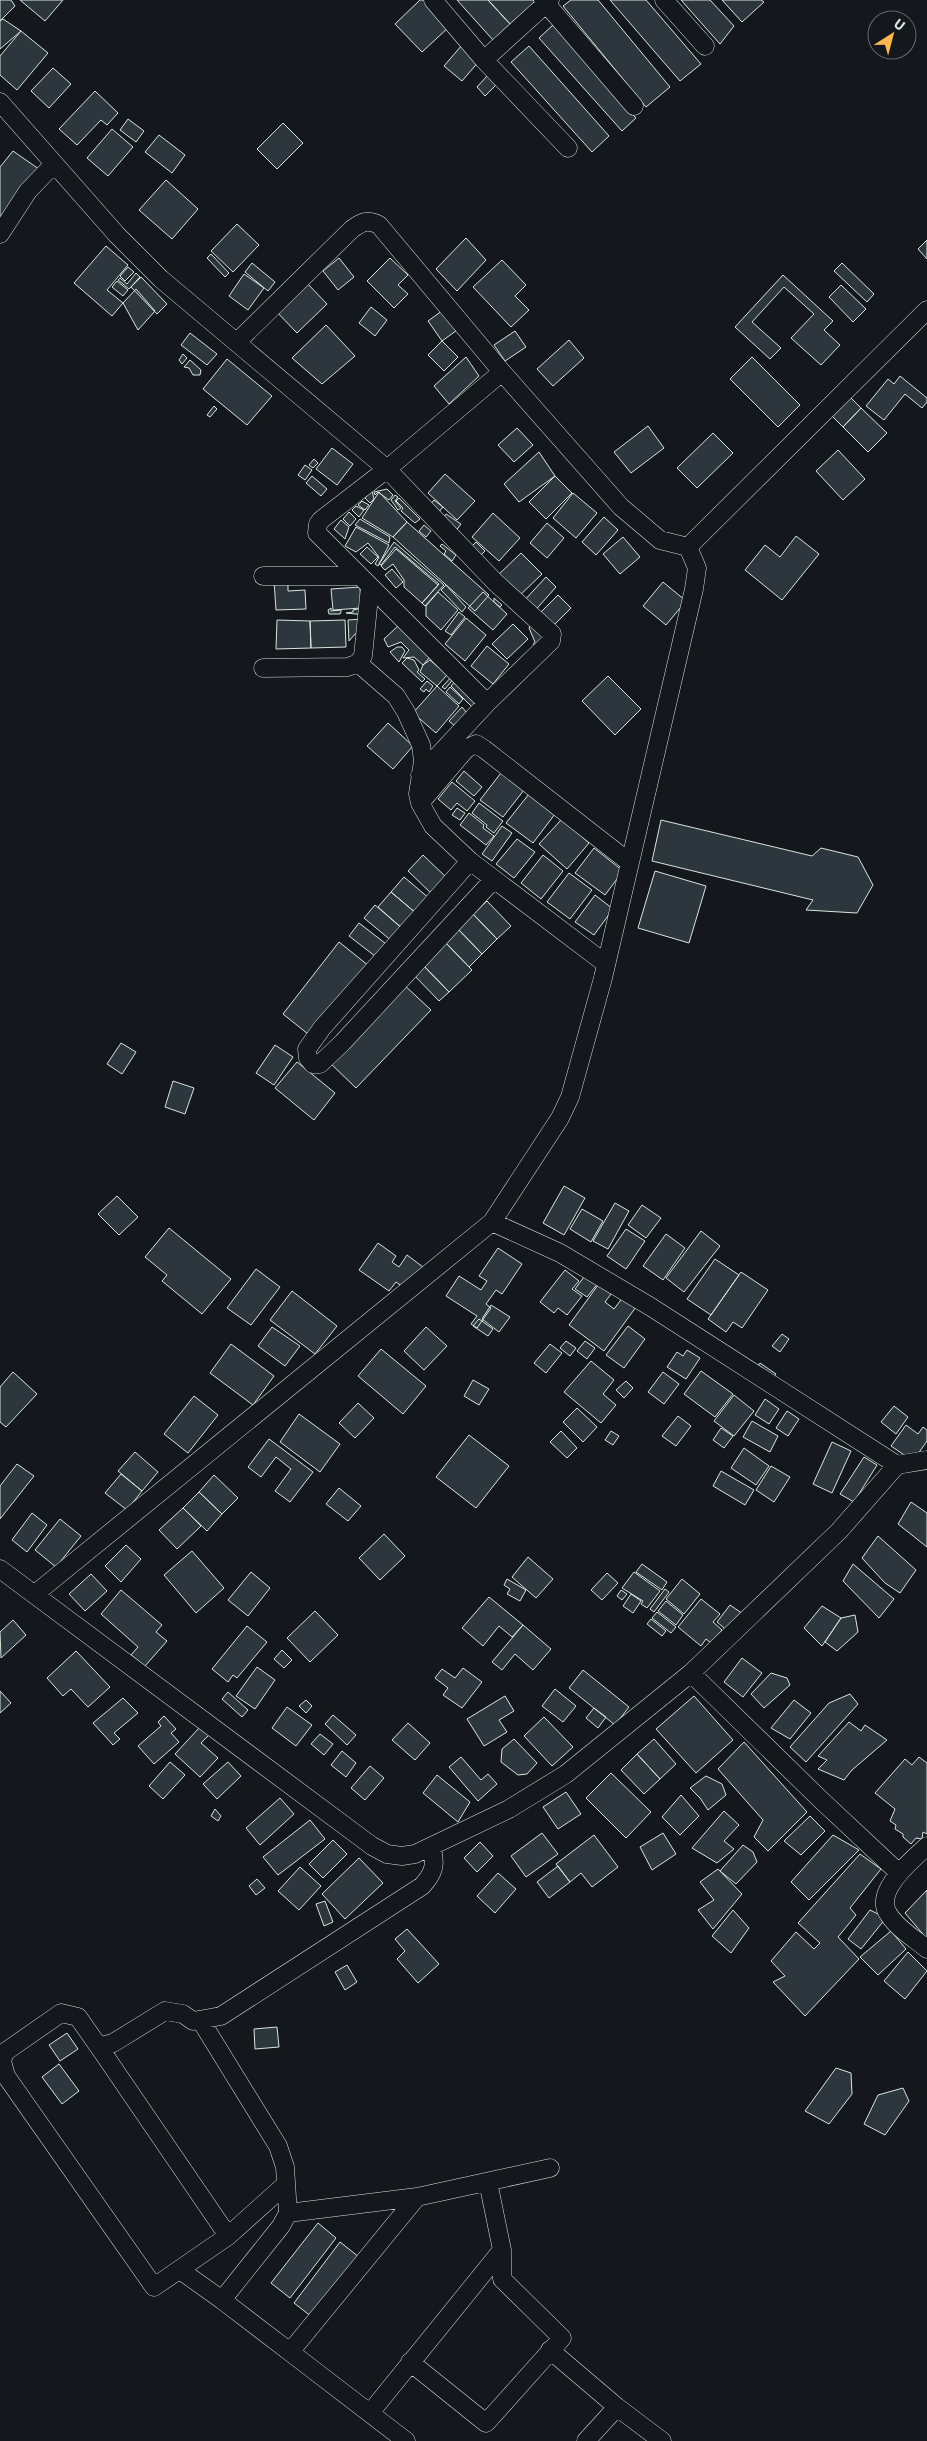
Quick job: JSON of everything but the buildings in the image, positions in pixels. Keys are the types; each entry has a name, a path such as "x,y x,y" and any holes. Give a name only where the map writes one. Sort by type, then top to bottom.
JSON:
{"street":[{"path":"433,0 484,60 568,148"},
{"path":"664,0 705,46"},
{"path":"484,60 546,1 634,106"},
{"path":"0,102 117,235 161,280 387,469 495,582 552,634 551,641 487,703 420,775"},
{"path":"0,234 28,191 54,164"},
{"path":"237,342 352,229 362,222 371,221 379,226 502,372 621,507 660,540 688,547"},
{"path":"688,547 927,310"},
{"path":"487,703 320,538 316,529 321,520 387,469 502,372"},
{"path":"36,1594 492,1222 560,1118 570,1097 606,964 694,589 697,568 688,547"},
{"path":"263,576 365,582"},
{"path":"263,668 348,667 358,663 363,656 365,582"},
{"path":"358,663 396,696 406,712 421,745 423,761 420,775 420,803 434,826 446,840 470,861 606,964"},
{"path":"420,803 466,749 476,744 629,862"},
{"path":"470,861 322,1028 307,1049 308,1058 313,1064 320,1064 343,1042 494,879"},
{"path":"492,1222 560,1253 651,1307 897,1465"},
{"path":"0,1569 372,1846 387,1854 402,1856 416,1854 432,1848 508,1809 566,1774 691,1673 838,1531 897,1465 927,1460"},
{"path":"691,1673 820,1800 898,1872"},
{"path":"927,1846 898,1872 884,1904 888,1914 927,1949"},
{"path":"99,2047 113,2044 165,2012 183,2014 193,2021 221,2016 422,1886 432,1875 435,1862 432,1848"},
{"path":"228,2236 78,2017 61,2013 5,2052 2,2068 154,2287 228,2236 286,2184"},
{"path":"201,2021 278,2146 285,2166 288,2213 281,2226 222,2300"},
{"path":"288,2213 417,2197 550,2168"},
{"path":"410,2362 486,2423 562,2338 502,2279 502,2250 488,2182"},
{"path":"290,2352 417,2197"},
{"path":"370,2413 502,2250"},
{"path":"180,2270 406,2441"},
{"path":"550,2350 617,2407 662,2441"},
{"path":"586,2441 617,2407"}]}
